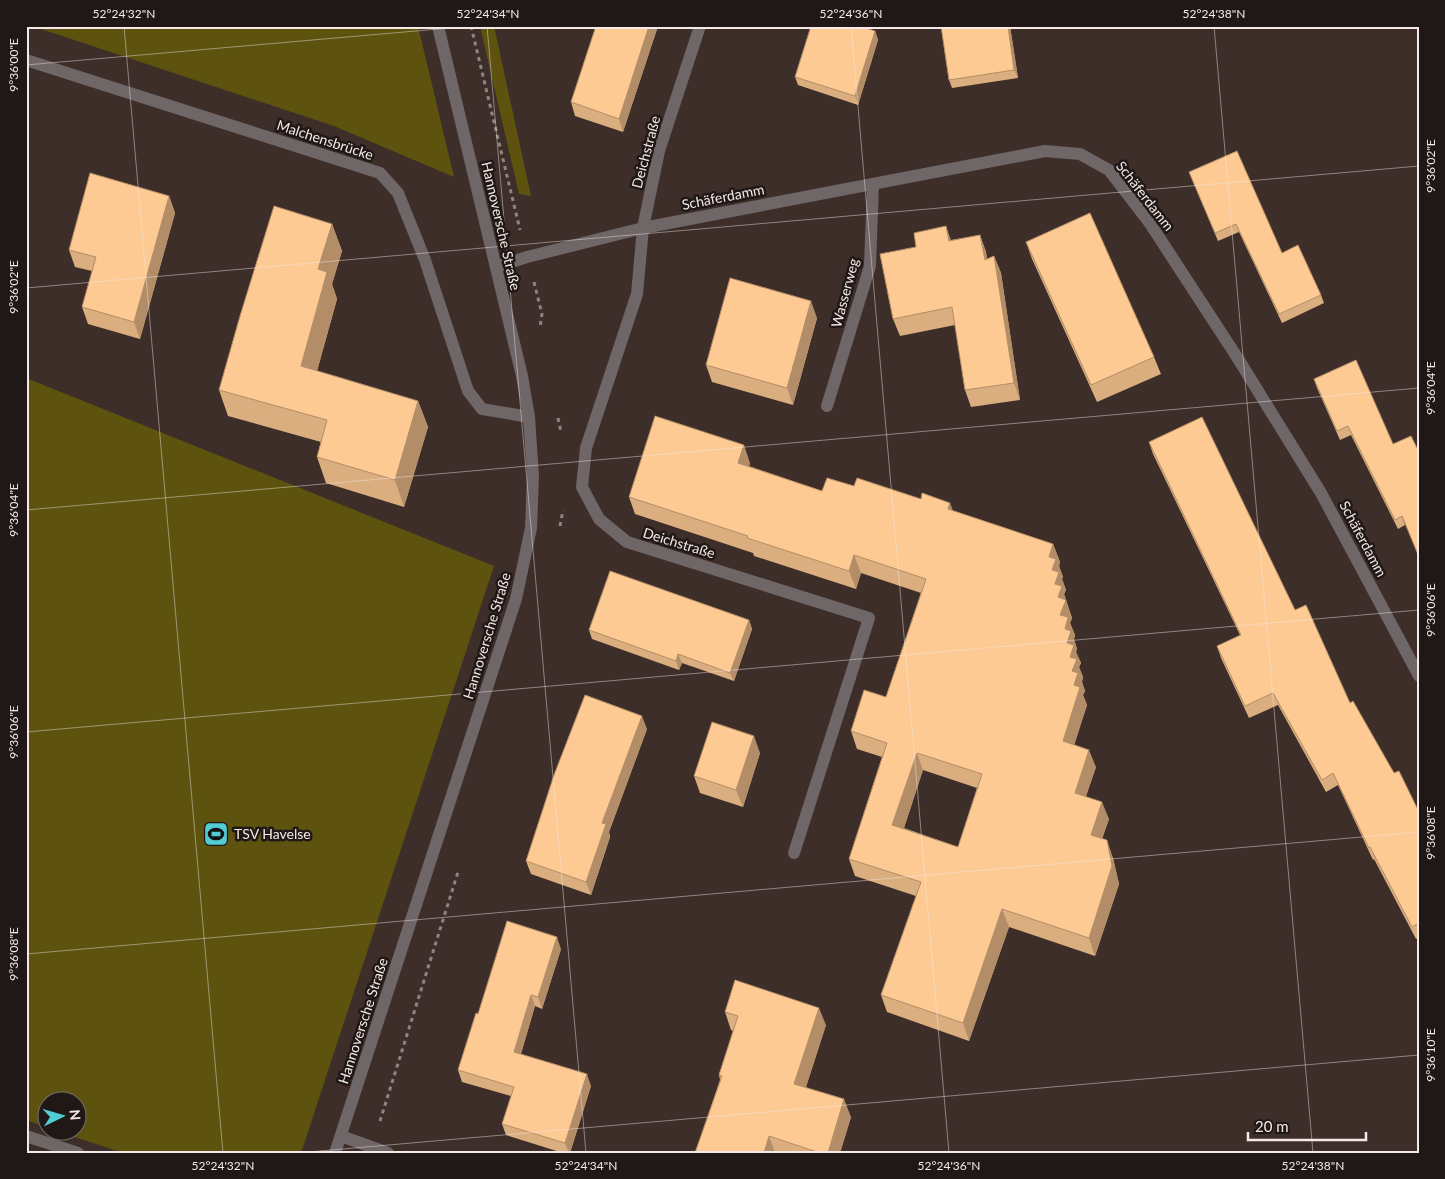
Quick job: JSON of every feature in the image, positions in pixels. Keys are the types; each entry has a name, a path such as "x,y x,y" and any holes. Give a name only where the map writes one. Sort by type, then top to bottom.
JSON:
{"street":[{"name":"Hannoversche Straße","path":"335,1153 516,599 531,528 533,476 529,417 522,376 438,26"},
{"name":"Deichstraße","path":"700,26 659,151 643,228 637,294 586,448 582,487 599,519 627,542 869,618 794,852"},
{"name":"Malchensbrücke","path":"26,60 380,173 398,193 425,260 468,391 482,409 529,417"},
{"name":"Schäferdamm","path":"496,268 527,257 643,228 1045,151 1080,154 1109,170 1149,222 1237,357 1316,485 1419,676"},
{"name":"Wasserweg","path":"827,406 870,266 873,184"},
{"path":"26,1136 78,1153"},
{"path":"341,1136 388,1153"}],"path":[{"path":"471,26 542,314"}],"shaded area":[{"path":"32,26 418,26 454,177 334,126"},
{"path":"480,26 494,26 531,196 519,194"},
{"name":"TSV Havelse","path":"26,378 494,566 301,1153 123,1153 88,1141 88,1092 38,1092 38,1124 26,1120"}],"building":[{"path":"596,26 649,26 619,119 571,102"},
{"path":"811,26 860,26 875,31 855,96 795,77"},
{"path":"941,26 1008,26 1014,70 949,80"},
{"path":"1237,151 1282,253 1298,245 1321,295 1279,314 1236,224 1215,233 1189,172"},
{"path":"90,173 169,196 134,322 82,307 96,257 69,250"},
{"path":"274,206 332,224 318,269 327,272 301,366 418,401 395,480 317,457 327,420 219,390"},
{"path":"1090,213 1154,357 1091,385 1026,242"},
{"path":"946,226 949,241 980,235 985,260 994,256 1014,383 965,390 952,307 893,319 880,254 916,247 914,233"},
{"path":"730,278 811,301 787,388 706,365"},
{"path":"1356,360 1393,444 1411,436 1419,452 1419,557 1402,516 1395,520 1348,426 1337,431 1314,379"},
{"path":"655,416 744,445 738,463 822,491 827,478 854,486 857,478 921,499 922,493 950,503 948,509 1053,544 1049,557 1056,559 1052,570 1059,572 1055,584 1062,586 1058,597 1066,600 1060,615 1068,617 1065,629 1071,631 1067,643 1074,645 1070,657 1077,659 1072,671 1078,673 1074,685 1080,687 1063,741 1089,750 1075,793 1102,802 1091,835 1107,840 1112,866 1089,938 1002,909 963,1023 881,995 921,882 849,859 887,743 851,731 864,690 886,697 926,579 854,555 849,571 629,497","holes":["917,753 982,774 958,847 892,825"]},
{"path":"1202,417 1295,610 1306,605 1350,703 1353,701 1394,773 1399,771 1419,812 1419,923 1412,927 1369,848 1333,773 1322,780 1273,693 1245,706 1217,646 1241,635 1149,442"},
{"path":"610,571 749,620 730,673 678,654 676,661 589,630"},
{"path":"585,695 642,716 602,823 606,824 586,882 526,861 554,775"},
{"path":"712,722 754,736 736,790 694,776"},
{"path":"507,921 557,937 538,997 531,995 514,1052 587,1074 565,1143 502,1124 514,1087 458,1070 476,1013 478,1014"},
{"path":"735,980 819,1008 794,1084 844,1099 828,1153 820,1153 769,1136 764,1153 695,1153 722,1076 719,1075 738,1016 725,1012"}],"place":[{"name":"TSV Havelse","path":"216,834"}]}
